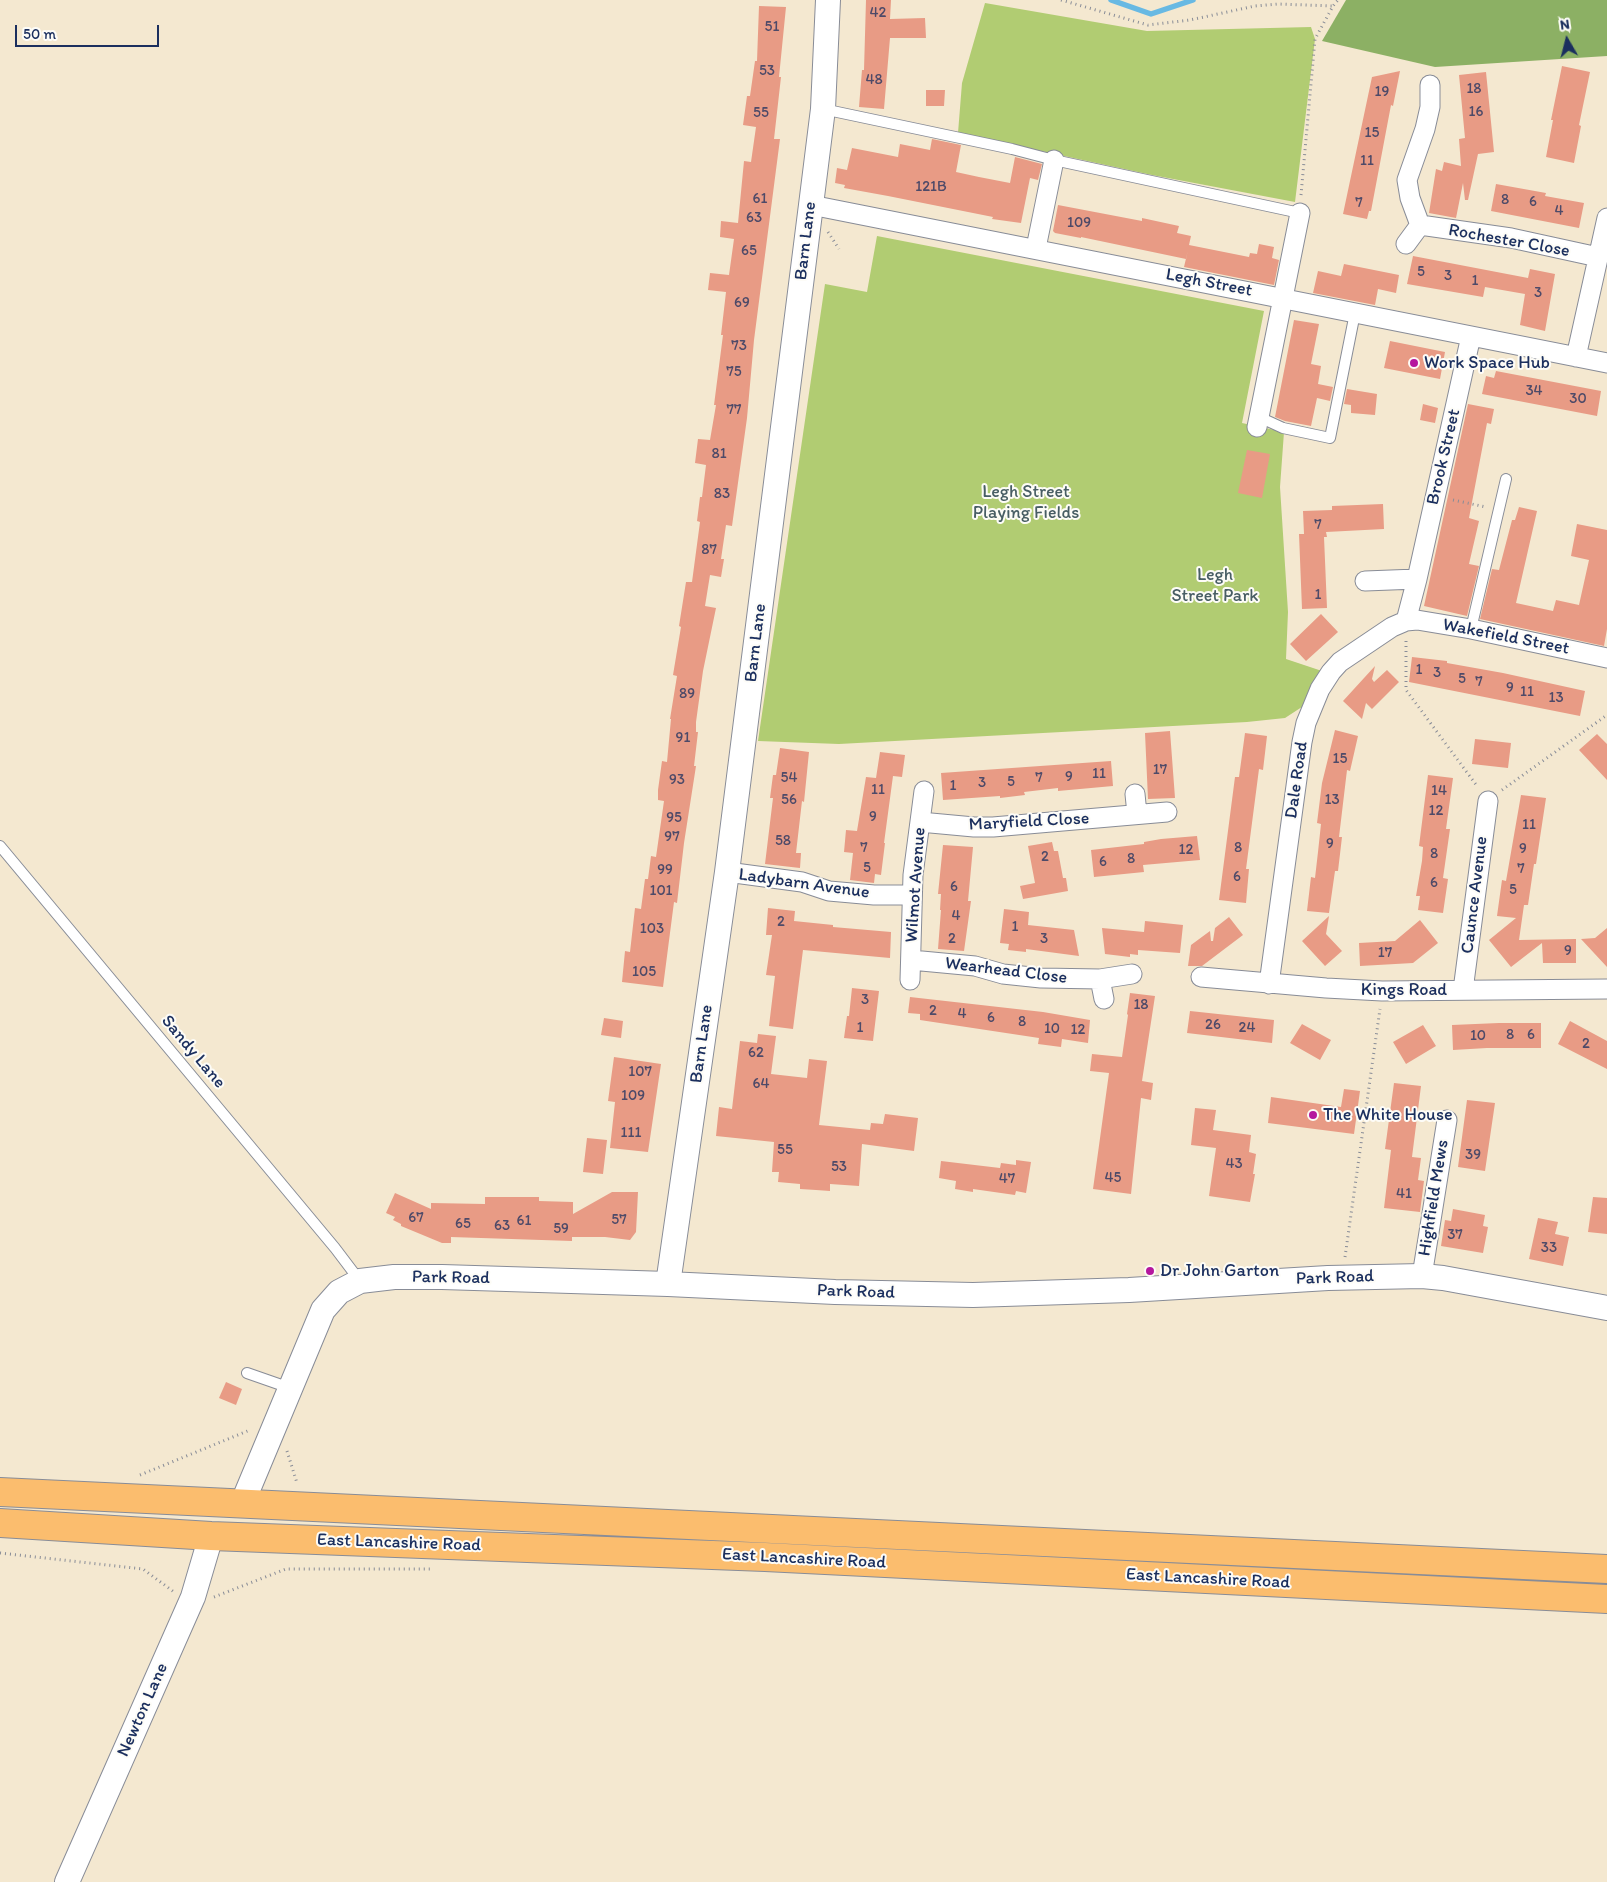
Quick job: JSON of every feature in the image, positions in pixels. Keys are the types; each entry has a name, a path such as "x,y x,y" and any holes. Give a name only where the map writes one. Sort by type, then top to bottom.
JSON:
{"highway":[{"name":"East Lancashire Road","path":"0,1492 1607,1569"},
{"name":"East Lancashire Road","path":"0,1523 212,1536 774,1558 1607,1599"}],"street":[{"name":"Barn Lane","path":"668,1284 727,872 811,205 822,109 828,0"},
{"path":"1406,244 1420,225 1410,198 1407,180 1419,150 1428,118 1430,85"},
{"path":"1036,248 1054,160"},
{"name":"Legh Street","path":"811,205 1036,248 1607,363"},
{"path":"1258,422 1300,213"},
{"path":"1576,357 1607,218"},
{"name":"Rochester Close","path":"1420,225 1511,238 1598,257"},
{"name":"Brook Street","path":"1406,621 1418,579 1471,336"},
{"path":"1365,581 1418,579"},
{"name":"Wakefield Street","path":"1406,621 1417,620 1471,629 1607,658"},
{"name":"Dale Road","path":"1268,984 1302,742 1313,704 1320,689 1340,662 1392,627 1406,621"},
{"name":"Wilmot Avenue","path":"910,980 912,895 924,791"},
{"path":"1135,794 1137,814"},
{"name":"Caunce Avenue","path":"1463,990 1488,801"},
{"name":"Maryfield Close","path":"920,822 993,827 1167,812"},
{"name":"Ladybarn Avenue","path":"727,872 802,882 829,891 874,895 912,895"},
{"name":"Wearhead Close","path":"911,960 975,966 1003,974 1041,978 1100,979 1132,974"},
{"name":"Kings Road","path":"1201,977 1268,984 1382,991 1607,989"},
{"path":"1100,979 1104,999"},
{"name":"Highfield Mews","path":"1422,1276 1447,1120"},
{"name":"Park Road","path":"242,1504 323,1310 339,1292 360,1281 394,1277 668,1284 836,1292 974,1295 1129,1290 1342,1277 1422,1276 1443,1278 1607,1308"},
{"name":"Newton Lane","path":"67,1882 193,1597 212,1536"}],"lane":[{"path":"822,109 1300,213"},
{"path":"1258,422 1330,438 1354,313"},
{"path":"1471,629 1506,479"},
{"name":"Sandy Lane","path":"0,846 335,1248 360,1281"},
{"path":"247,1373 290,1388"}],"path":[{"path":"1060,0 1148,25 1190,20 1255,6 1278,4 1333,6"},
{"path":"1300,213 1315,39 1338,0"},
{"path":"1435,497 1498,509"},
{"path":"1406,621 1406,690 1488,801 1607,714"},
{"path":"1342,1277 1382,991"},
{"path":"140,1475 278,1419"},
{"path":"0,1553 143,1570 174,1592 206,1600 286,1569 432,1570"}],"green space":[{"path":"1346,0 1607,0 1607,56 1435,67 1322,41"},
{"path":"985,3 1147,31 1311,27 1315,39 1295,202 1152,175 958,133 962,83"},
{"name":"Legh Street Playing Fields","path":"877,236 1264,311 1242,423 1284,432 1280,487 1288,612 1286,659 1322,671 1308,703 1285,718 1247,722 839,744 758,741 825,284 867,292"}],"building":[{"path":"866,0 891,0 890,19 925,18 926,38 890,38 884,109 859,107 862,70 864,70"},
{"path":"759,6 786,7 774,139 780,139 754,340 747,418 732,526 726,525 721,559 724,559 721,577 710,575 705,606 716,608 703,671 696,722 696,732 698,732 694,766 696,766 677,903 674,902 663,987 622,982 625,951 630,952 635,908 641,909 645,879 648,879 651,856 656,857 664,801 658,800 658,790 662,761 667,762 670,719 677,676 673,675 681,627 679,626 686,582 692,582 700,522 697,521 706,465 695,463 698,439 710,440 716,405 714,405 723,335 721,335 726,292 708,290 710,273 729,275 734,239 720,237 721,221 738,223 744,161 751,162 756,127 743,125 747,96 750,96 755,61 757,61"},
{"path":"1562,66 1590,72 1579,125 1581,126 1574,163 1546,157"},
{"path":"1400,71 1393,106 1391,105 1371,211 1369,211 1367,219 1343,214 1372,77"},
{"path":"1486,72 1494,152 1478,154 1468,200 1465,200 1463,183 1456,218 1429,213 1436,169 1442,171 1444,162 1461,166 1459,139 1465,138 1459,75"},
{"path":"926,90 945,90 944,106 926,106"},
{"path":"932,139 961,145 956,172 1010,183 1015,157 1042,164 1038,180 1030,178 1021,223 992,219 993,217 844,188 845,185 835,183 837,168 847,170 852,148 898,157 900,144 930,150"},
{"path":"1496,184 1546,193 1545,196 1584,203 1579,228 1491,211"},
{"path":"1058,205 1142,221 1142,218 1179,226 1177,233 1191,236 1189,245 1249,257 1250,253 1257,254 1259,244 1274,247 1272,258 1279,260 1274,285 1184,267 1186,259 1055,233 1053,231"},
{"path":"1413,256 1528,278 1530,269 1555,274 1545,331 1520,325 1525,294 1485,287 1483,297 1407,284"},
{"path":"1344,264 1399,275 1396,293 1378,289 1375,305 1313,293 1318,271 1341,276"},
{"path":"1294,320 1319,324 1311,364 1321,366 1318,384 1333,387 1330,401 1317,398 1311,426 1275,417"},
{"name":"Work Space Hub","path":"1390,341 1445,352 1440,379 1384,368"},
{"path":"1496,371 1601,391 1597,416 1482,394 1486,376 1494,378"},
{"path":"1347,389 1377,394 1375,415 1351,413 1351,405 1344,404"},
{"path":"1423,404 1438,408 1435,423 1420,420"},
{"path":"1468,404 1494,409 1491,424 1487,423 1469,518 1479,521 1469,564 1479,566 1467,616 1424,606"},
{"path":"1247,450 1270,454 1262,498 1238,493"},
{"path":"1383,504 1384,529 1326,532 1327,537 1324,537 1327,608 1302,609 1299,534 1304,534 1303,511 1332,510 1332,506"},
{"path":"1519,507 1537,511 1516,603 1553,611 1556,600 1579,605 1589,560 1571,556 1577,524 1607,530 1607,629 1604,646 1480,619 1492,569 1499,570 1512,520 1515,520"},
{"path":"1321,614 1338,632 1306,661 1290,644"},
{"path":"1412,657 1447,661 1447,663 1585,691 1580,716 1409,682"},
{"path":"1375,666 1372,679 1374,682 1387,670 1399,682 1372,709 1366,703 1362,719 1343,701"},
{"path":"1335,730 1358,736 1350,771 1347,770 1339,837 1342,837 1338,871 1335,871 1329,913 1307,911 1311,877 1315,878 1321,824 1317,823 1322,783"},
{"path":"1170,731 1175,798 1148,799 1145,733"},
{"path":"1245,733 1267,736 1263,770 1259,769 1246,869 1249,869 1246,903 1219,900 1235,777 1239,777"},
{"path":"1597,734 1607,744 1607,780 1579,750"},
{"path":"1475,739 1511,743 1508,768 1472,764"},
{"path":"780,748 809,752 796,853 801,853 800,868 765,864 773,798 770,798 773,775 776,775"},
{"path":"880,752 905,755 902,777 893,776 881,875 875,874 874,883 850,880 853,853 844,852 846,830 857,831 866,777 876,778"},
{"path":"1111,761 1113,786 1058,791 1058,788 1024,792 1025,795 1000,798 1000,796 943,800 941,773"},
{"path":"1428,775 1453,778 1446,829 1450,829 1443,878 1448,879 1443,913 1418,910 1420,896 1416,896 1422,861 1423,847 1419,846"},
{"path":"1521,795 1546,798 1536,864 1534,864 1528,905 1524,905 1519,940 1576,939 1576,963 1543,963 1542,943 1511,967 1489,940 1516,918 1497,916 1502,880 1506,881"},
{"path":"1197,836 1200,860 1143,865 1144,872 1094,877 1091,850 1144,844 1144,842 1161,839"},
{"path":"1052,842 1054,851 1058,851 1063,878 1066,878 1068,891 1023,899 1020,886 1035,883 1028,846"},
{"path":"943,845 973,847 968,901 971,901 964,951 938,949 941,894 938,894"},
{"path":"768,908 795,911 794,921 833,925 833,927 891,932 890,958 803,950 793,1029 769,1026 775,976 766,975 772,935 766,935"},
{"path":"1004,909 1029,912 1028,925 1074,930 1079,956 1026,949 1026,952 1008,950 1009,944 1000,943"},
{"path":"1329,916 1326,934 1342,951 1325,966 1302,941"},
{"path":"1229,917 1243,935 1202,966 1188,966 1191,945 1210,931 1211,941 1213,941 1215,928"},
{"path":"1420,920 1438,943 1413,963 1360,966 1359,943 1395,941"},
{"path":"1145,921 1183,925 1180,953 1138,950 1138,955 1130,954 1130,957 1105,954 1102,928 1144,932"},
{"path":"1607,928 1607,967 1581,939 1595,938"},
{"path":"852,988 879,991 873,1041 844,1038"},
{"path":"1130,993 1155,996 1142,1081 1153,1083 1151,1100 1141,1098 1131,1194 1093,1189 1109,1073 1090,1071 1092,1054 1122,1057"},
{"path":"910,997 1043,1012 1090,1020 1088,1043 1062,1039 1061,1047 1038,1044 1039,1038 920,1020 920,1014 908,1013"},
{"path":"1190,1011 1274,1020 1272,1043 1187,1033"},
{"path":"604,1018 623,1021 621,1038 601,1035"},
{"path":"1570,1021 1607,1041 1607,1069 1558,1044"},
{"path":"1541,1023 1541,1048 1453,1050 1452,1025"},
{"path":"1302,1024 1331,1040 1320,1060 1290,1043"},
{"path":"1423,1025 1436,1046 1406,1064 1393,1042"},
{"path":"758,1034 776,1036 771,1074 807,1078 809,1059 827,1061 819,1125 870,1130 871,1123 883,1124 885,1114 918,1118 914,1151 862,1144 859,1186 830,1184 830,1191 800,1189 800,1184 778,1182 779,1172 772,1172 774,1142 716,1136 719,1107 732,1109 740,1041 757,1043"},
{"path":"614,1057 661,1064 648,1152 610,1148 615,1102 608,1101"},
{"path":"1394,1083 1421,1086 1412,1157 1421,1158 1418,1180 1424,1181 1420,1212 1384,1208 1391,1150 1385,1149"},
{"name":"The White House","path":"1344,1089 1360,1091 1354,1134 1268,1123 1271,1097 1341,1107"},
{"path":"1467,1100 1495,1103 1485,1171 1458,1167"},
{"path":"1195,1108 1216,1110 1213,1130 1251,1135 1249,1152 1256,1154 1250,1202 1209,1196 1216,1148 1191,1145"},
{"path":"587,1138 607,1140 603,1174 583,1172"},
{"path":"1016,1160 1031,1162 1026,1193 1016,1191 1015,1195 973,1189 973,1192 955,1189 956,1181 939,1178 941,1161 1000,1168 1001,1163 1016,1165"},
{"path":"612,1192 638,1192 636,1232 630,1240 605,1237 572,1237 572,1241 451,1237 451,1243 442,1243 401,1226 401,1224 393,1220 395,1217 386,1213 395,1193 431,1209 431,1203 485,1204 485,1197 539,1197 539,1201 573,1202 573,1214"},
{"path":"1593,1197 1607,1198 1607,1234 1588,1232"},
{"path":"1453,1209 1485,1215 1483,1226 1488,1227 1483,1253 1441,1246 1445,1220 1451,1221"},
{"path":"1538,1218 1558,1222 1555,1234 1569,1237 1563,1266 1529,1259"},
{"path":"226,1382 242,1389 236,1405 219,1398"}],"waterway":[{"path":"1111,0 1151,14 1193,0"}],"place":[{"name":"Work Space Hub","path":"1414,363"},
{"name":"The White House","path":"1313,1115"},
{"name":"Dr John Garton","path":"1150,1271"}],"park label":[{"name":"Legh Street Park","path":"1215,585"}]}
